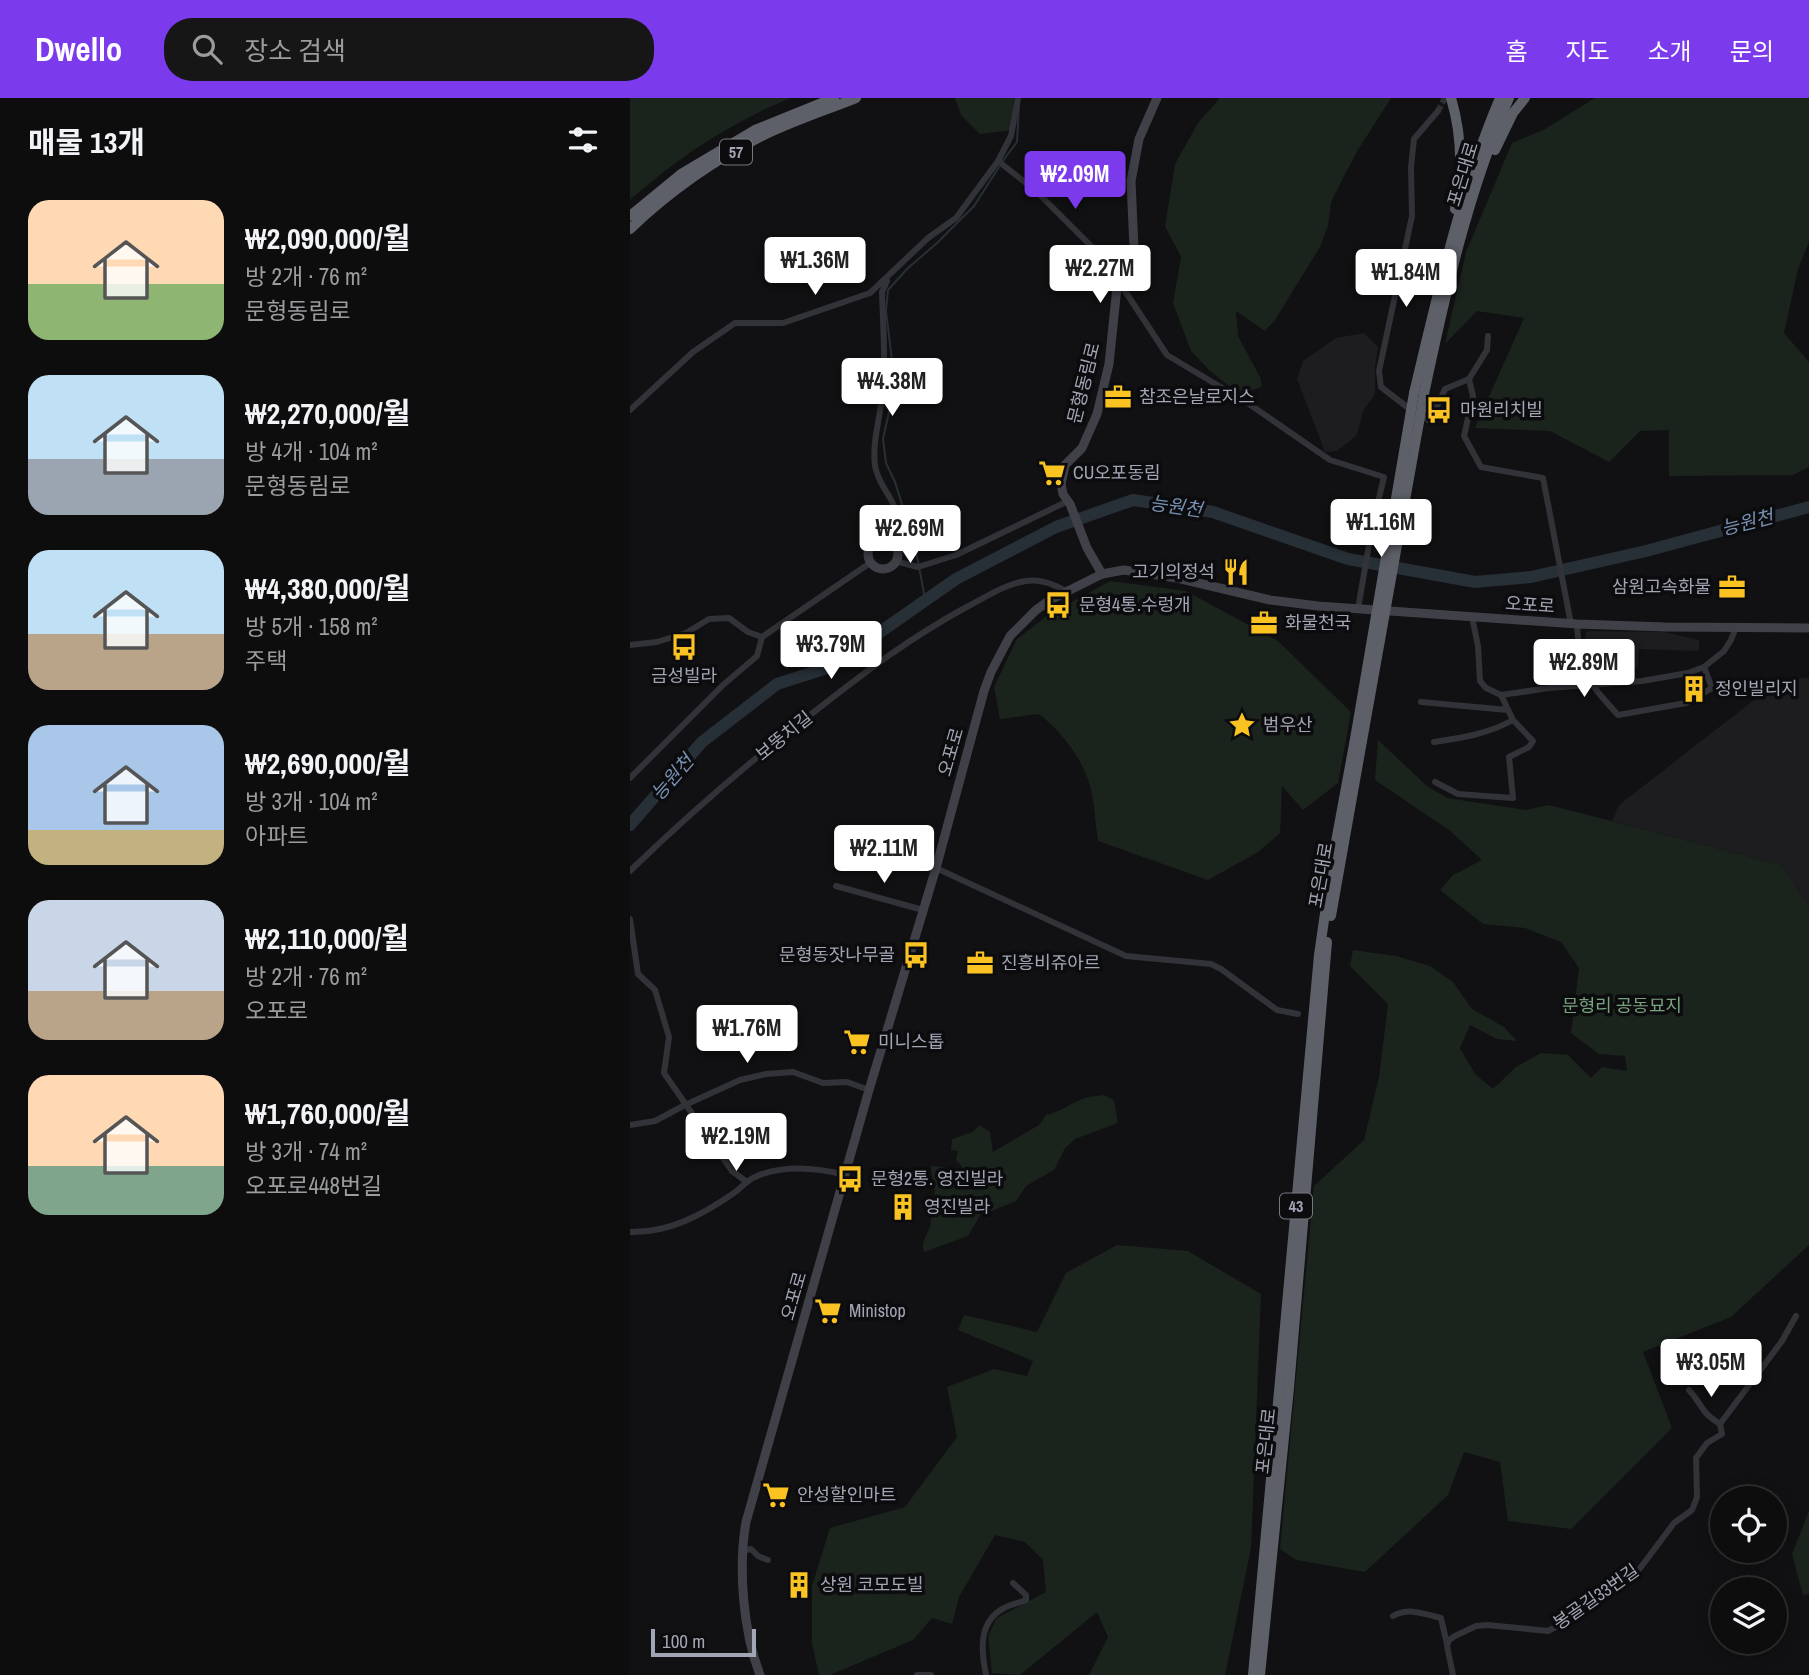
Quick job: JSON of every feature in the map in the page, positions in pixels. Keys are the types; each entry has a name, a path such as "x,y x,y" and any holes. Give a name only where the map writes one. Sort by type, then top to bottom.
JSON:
{"highway":[{"name":"57","path":"630,216 681,174 755,130 834,98"},
{"name":"57","path":"630,229 680,188 724,158 766,134 856,98"},
{"path":"1436,301 1459,188 1460,137 1451,98"},
{"name":"포은대로","path":"1419,394 1436,301 1455,228 1485,132 1500,98"},
{"name":"포은대로","path":"1419,394 1470,207 1495,130 1509,98"},
{"path":"1470,207 1513,113 1525,98"},
{"name":"43","path":"1358,740 1419,394"},
{"name":"포은대로","path":"1253,1675 1319,955 1332,858 1358,740"},
{"name":"포은대로","path":"1261,1675 1328,934 1358,740"}],"street":[{"path":"630,410 693,352 735,323 783,323 870,293 928,238 956,218 998,161 1011,136 1018,98"},
{"name":"문형동림로","path":"1102,574 1087,548 1061,484 1065,465 1082,448 1097,414 1109,364 1117,287 1134,248 1130,181 1139,139 1157,98"},
{"path":"1438,111 1414,139 1411,167 1412,216 1379,371 1381,387 1401,404 1430,421 1445,389 1469,379 1487,350 1488,336"},
{"path":"998,161 1046,201 1104,259 1167,355 1249,404 1329,460 1384,477 1358,608"},
{"path":"888,278 882,292 882,395 875,431 875,455 876,467 895,508 897,526 889,540"},
{"path":"1469,379 1473,396 1464,436 1481,467 1544,478 1566,596 1581,662 1590,685 1618,715 1686,703 1712,688 1704,667"},
{"path":"895,561 918,568 928,565 956,555 1069,503"},
{"path":"879,540 889,540 897,551 895,561 893,565 878,569 870,562 868,553 871,545 879,540"},
{"path":"630,778 723,685 757,656 762,637 870,562"},
{"name":"오포로","path":"760,1675 748,1628 742,1551 750,1506 991,672 1010,636 1023,621 1066,591 1102,574 1112,571 1138,571 1270,600 1358,608 1574,624 1809,628"},
{"name":"보뚱치길","path":"630,870 762,753 898,647 933,625 1009,586 1038,580 1066,591"},
{"path":"1472,617 1478,646 1480,681 1486,688 1501,695 1642,681 1688,673 1704,667 1724,651 1736,627"},
{"path":"630,645 657,642 687,633 709,619 729,618 748,632 762,637"},
{"path":"1435,782 1458,794 1513,798 1509,757 1529,747 1533,741 1513,720 1501,695"},
{"path":"1421,702 1508,710"},
{"path":"1434,742 1473,736 1513,720"},
{"path":"936,868 1126,957 1211,964 1277,1010 1298,1014"},
{"path":"836,886 923,910"},
{"path":"630,919 638,974 655,990 668,1037 664,1073 732,1171 747,1182"},
{"path":"630,1125 655,1121 740,1080 782,1072 793,1072 823,1083 847,1082 869,1090"},
{"path":"630,1232 669,1229 716,1205 747,1182 763,1174 801,1169 826,1170 846,1175"},
{"name":"봉골길33번길","path":"1447,1646 1449,1640 1476,1626 1548,1631 1572,1618 1583,1603 1612,1583 1638,1571 1674,1523 1695,1506 1696,1458 1707,1443 1722,1434 1720,1424 1782,1341 1797,1316"},
{"path":"1689,1390 1701,1410 1720,1424"},
{"path":"742,1551 751,1549 768,1560"},
{"path":"986,1675 982,1640 988,1622 1006,1606 1026,1600 1026,1595 1013,1583"},
{"path":"1393,1616 1402,1611 1414,1611 1441,1618 1453,1675"},
{"path":"917,1675 932,1675"}],"shaded area":[{"path":"1364,333 1378,347 1375,394 1363,411 1357,435 1337,451 1325,452 1297,379 1303,361 1336,338"},
{"path":"1586,631 1664,632 1699,640 1699,651 1639,649 1638,667 1614,677 1592,678 1585,660"},
{"path":"1809,678 1809,908 1782,865 1612,821 1619,805 1781,679"}],"green space":[{"path":"630,98 790,98 746,118 706,142 667,169 630,200"},
{"path":"955,98 1014,98 1012,130 980,134 961,115"},
{"path":"1220,98 1391,98 1356,153 1331,202 1328,226 1320,247 1275,320 1265,331 1236,311 1238,336 1261,379 1262,387 1249,391 1233,389 1191,351 1173,303 1181,257 1165,226 1175,164 1198,123"},
{"path":"1595,98 1809,98 1809,242 1798,269 1784,333 1809,362 1809,467 1793,475 1669,476 1669,430 1640,431 1609,462 1550,431 1475,428 1524,318 1477,311 1445,344 1466,252 1512,143 1545,129"},
{"path":"1110,581 1186,591 1278,641 1351,712 1338,783 1303,810 1282,786 1280,833 1258,852 1208,880 1098,841 1087,776 1063,737 1039,714 1000,719 994,687 1017,639 1047,616"},
{"name":"문형리 공동묘지","path":"1378,740 1427,786 1447,798 1526,810 1549,805 1782,865 1809,908 1809,1245 1731,1317 1643,1352 1672,1428 1571,1529 1508,1521 1500,1462 1464,1452 1448,1495 1365,1572 1296,1560 1280,1549 1314,1186 1364,1140 1379,1077 1388,1004 1350,966 1353,950 1396,956 1430,966 1453,982 1472,1009 1504,1027 1517,1041 1497,1039 1470,1025 1460,1048 1475,1074 1493,1089 1516,1067 1541,1053 1568,1055 1591,1078 1602,1067 1627,1071 1625,1056 1599,1054 1571,1033 1579,968 1561,942 1525,928 1483,924 1440,890 1453,875 1482,860 1449,830 1375,780"},
{"path":"1104,1095 1114,1100 1118,1123 1075,1139 1065,1148 1054,1170 1026,1186 1016,1201 982,1212 968,1236 924,1252 934,1194 931,1166 943,1167 948,1175 959,1173 963,1168 956,1160 958,1151 951,1150 952,1139 973,1132 979,1125 990,1132 993,1152 1039,1125 1046,1115 1085,1098"},
{"path":"1117,1245 1188,1251 1261,1294 1251,1548 1225,1675 1089,1675 1108,1637 1097,1612 1020,1675 992,1673 988,1636 997,1618 1046,1592 1043,1560 1025,1542 995,1535 959,1597 952,1624 932,1618 913,1640 830,1675 819,1675 812,1643 812,1586 830,1528 905,1507 957,1437 947,1387 994,1369 1027,1376 1033,1361 958,1330 964,1315 1037,1332 1066,1273"},
{"path":"1809,1511 1809,1594 1803,1595 1792,1554"}],"waterway":[{"path":"1002,162 1017,142 1019,106"},
{"path":"925,599 906,517 886,463 883,439 895,385 886,311 888,290 974,206 999,167"},
{"name":"능원천","path":"630,825 702,742 777,684 830,667 956,579 1056,527 1133,500 1213,512 1348,559 1475,582 1531,577 1646,551 1809,507"}],"tunnel":[{"path":"1438,111 1445,98"}],"place":[{"name":"참조은날로지스","path":"1118,397"},
{"name":"마원리치빌","path":"1439,410"},
{"name":"CU오포동림","path":"1052,473"},
{"name":"고기의정석","path":"1236,572"},
{"name":"삼원고속화물","path":"1732,587"},
{"name":"문형4통.수렁개","path":"1058,605"},
{"name":"화물천국","path":"1264,623"},
{"name":"금성빌라","path":"684,647"},
{"name":"정인빌리지","path":"1694,689"},
{"name":"범우산","path":"1242,725"},
{"name":"문형동잣나무골","path":"916,955"},
{"name":"진흥비쥬아르","path":"980,963"},
{"name":"미니스톱","path":"857,1042"},
{"name":"문형2통. 영진빌라","path":"850,1179"},
{"name":"영진빌라","path":"903,1207"},
{"name":"Ministop","path":"828,1311"},
{"name":"안성할인마트","path":"776,1495"},
{"name":"상원 코모도빌","path":"799,1585"}]}
